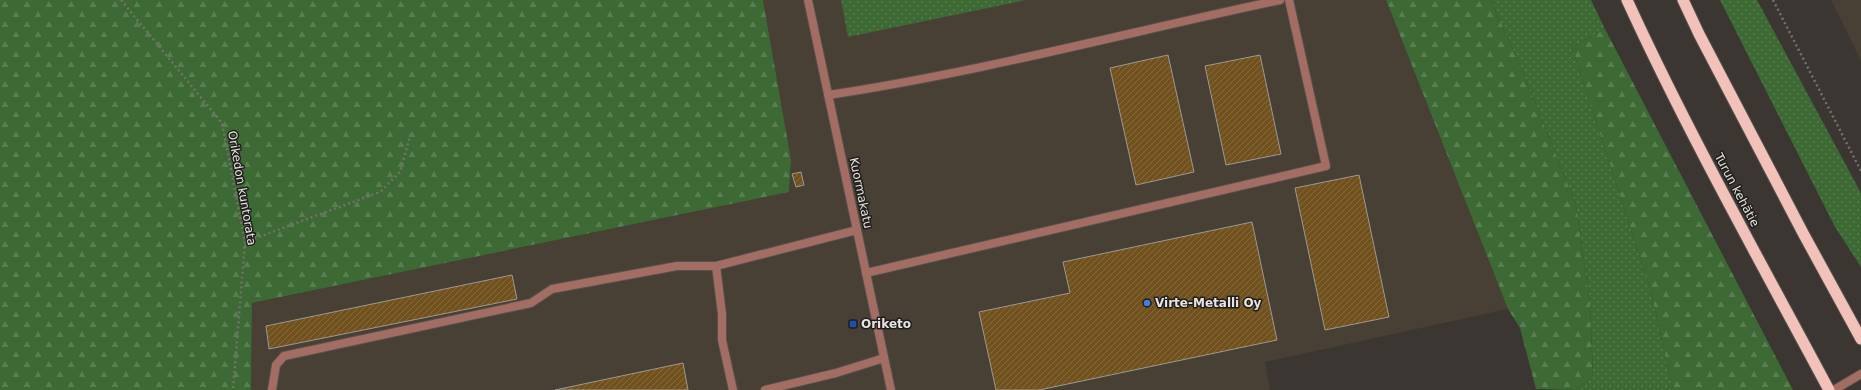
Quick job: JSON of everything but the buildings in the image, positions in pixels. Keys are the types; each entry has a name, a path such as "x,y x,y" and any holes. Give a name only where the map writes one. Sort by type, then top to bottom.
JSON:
{"highway":[{"name":"Turun kehätie","path":"1627,0 1657,65 1829,390"},
{"path":"1683,0 1699,34 1861,339"}],"street":[{"name":"Kuormakatu","path":"808,0 891,390"},
{"path":"828,95 986,67 1280,0"},
{"path":"866,273 1326,166 1289,0"},
{"path":"272,390 276,365 284,356 531,303 552,288 677,266 716,266 857,230"},
{"path":"716,266 722,314 722,340 733,390"},
{"path":"766,390 836,373 884,358"},
{"path":"1834,390 1861,374"}],"path":[{"name":"Orikedon kuntorata","path":"121,0 222,122 245,242 233,390"},
{"path":"1774,0 1861,170"},
{"path":"245,242 380,192 400,172 411,133"}],"shaded area":[{"path":"763,0 1386,0 1508,309 1265,362 1270,390 251,390 252,303 789,192 791,160"},
{"path":"1831,0 1861,0 1861,61"}],"green space":[{"path":"0,0 763,0 791,160 789,192 252,303 251,390 0,390"},
{"path":"841,0 1026,0 848,37"},
{"path":"1386,0 1491,0 1524,75 1576,205 1590,303 1593,377 1575,390 1536,389 1520,328 1508,309"},
{"path":"1491,0 1591,0 1605,29 1572,47 1651,292 1673,390 1575,390 1593,377 1590,303 1576,205 1524,75"},
{"path":"1720,0 1757,0 1861,193 1861,267 1835,227"},
{"path":"1605,29 1793,390 1673,390 1651,292 1572,47"}],"place":[{"name":"Virte-Metalli Oy","path":"1147,303"},
{"name":"Oriketo","path":"853,324"}]}
